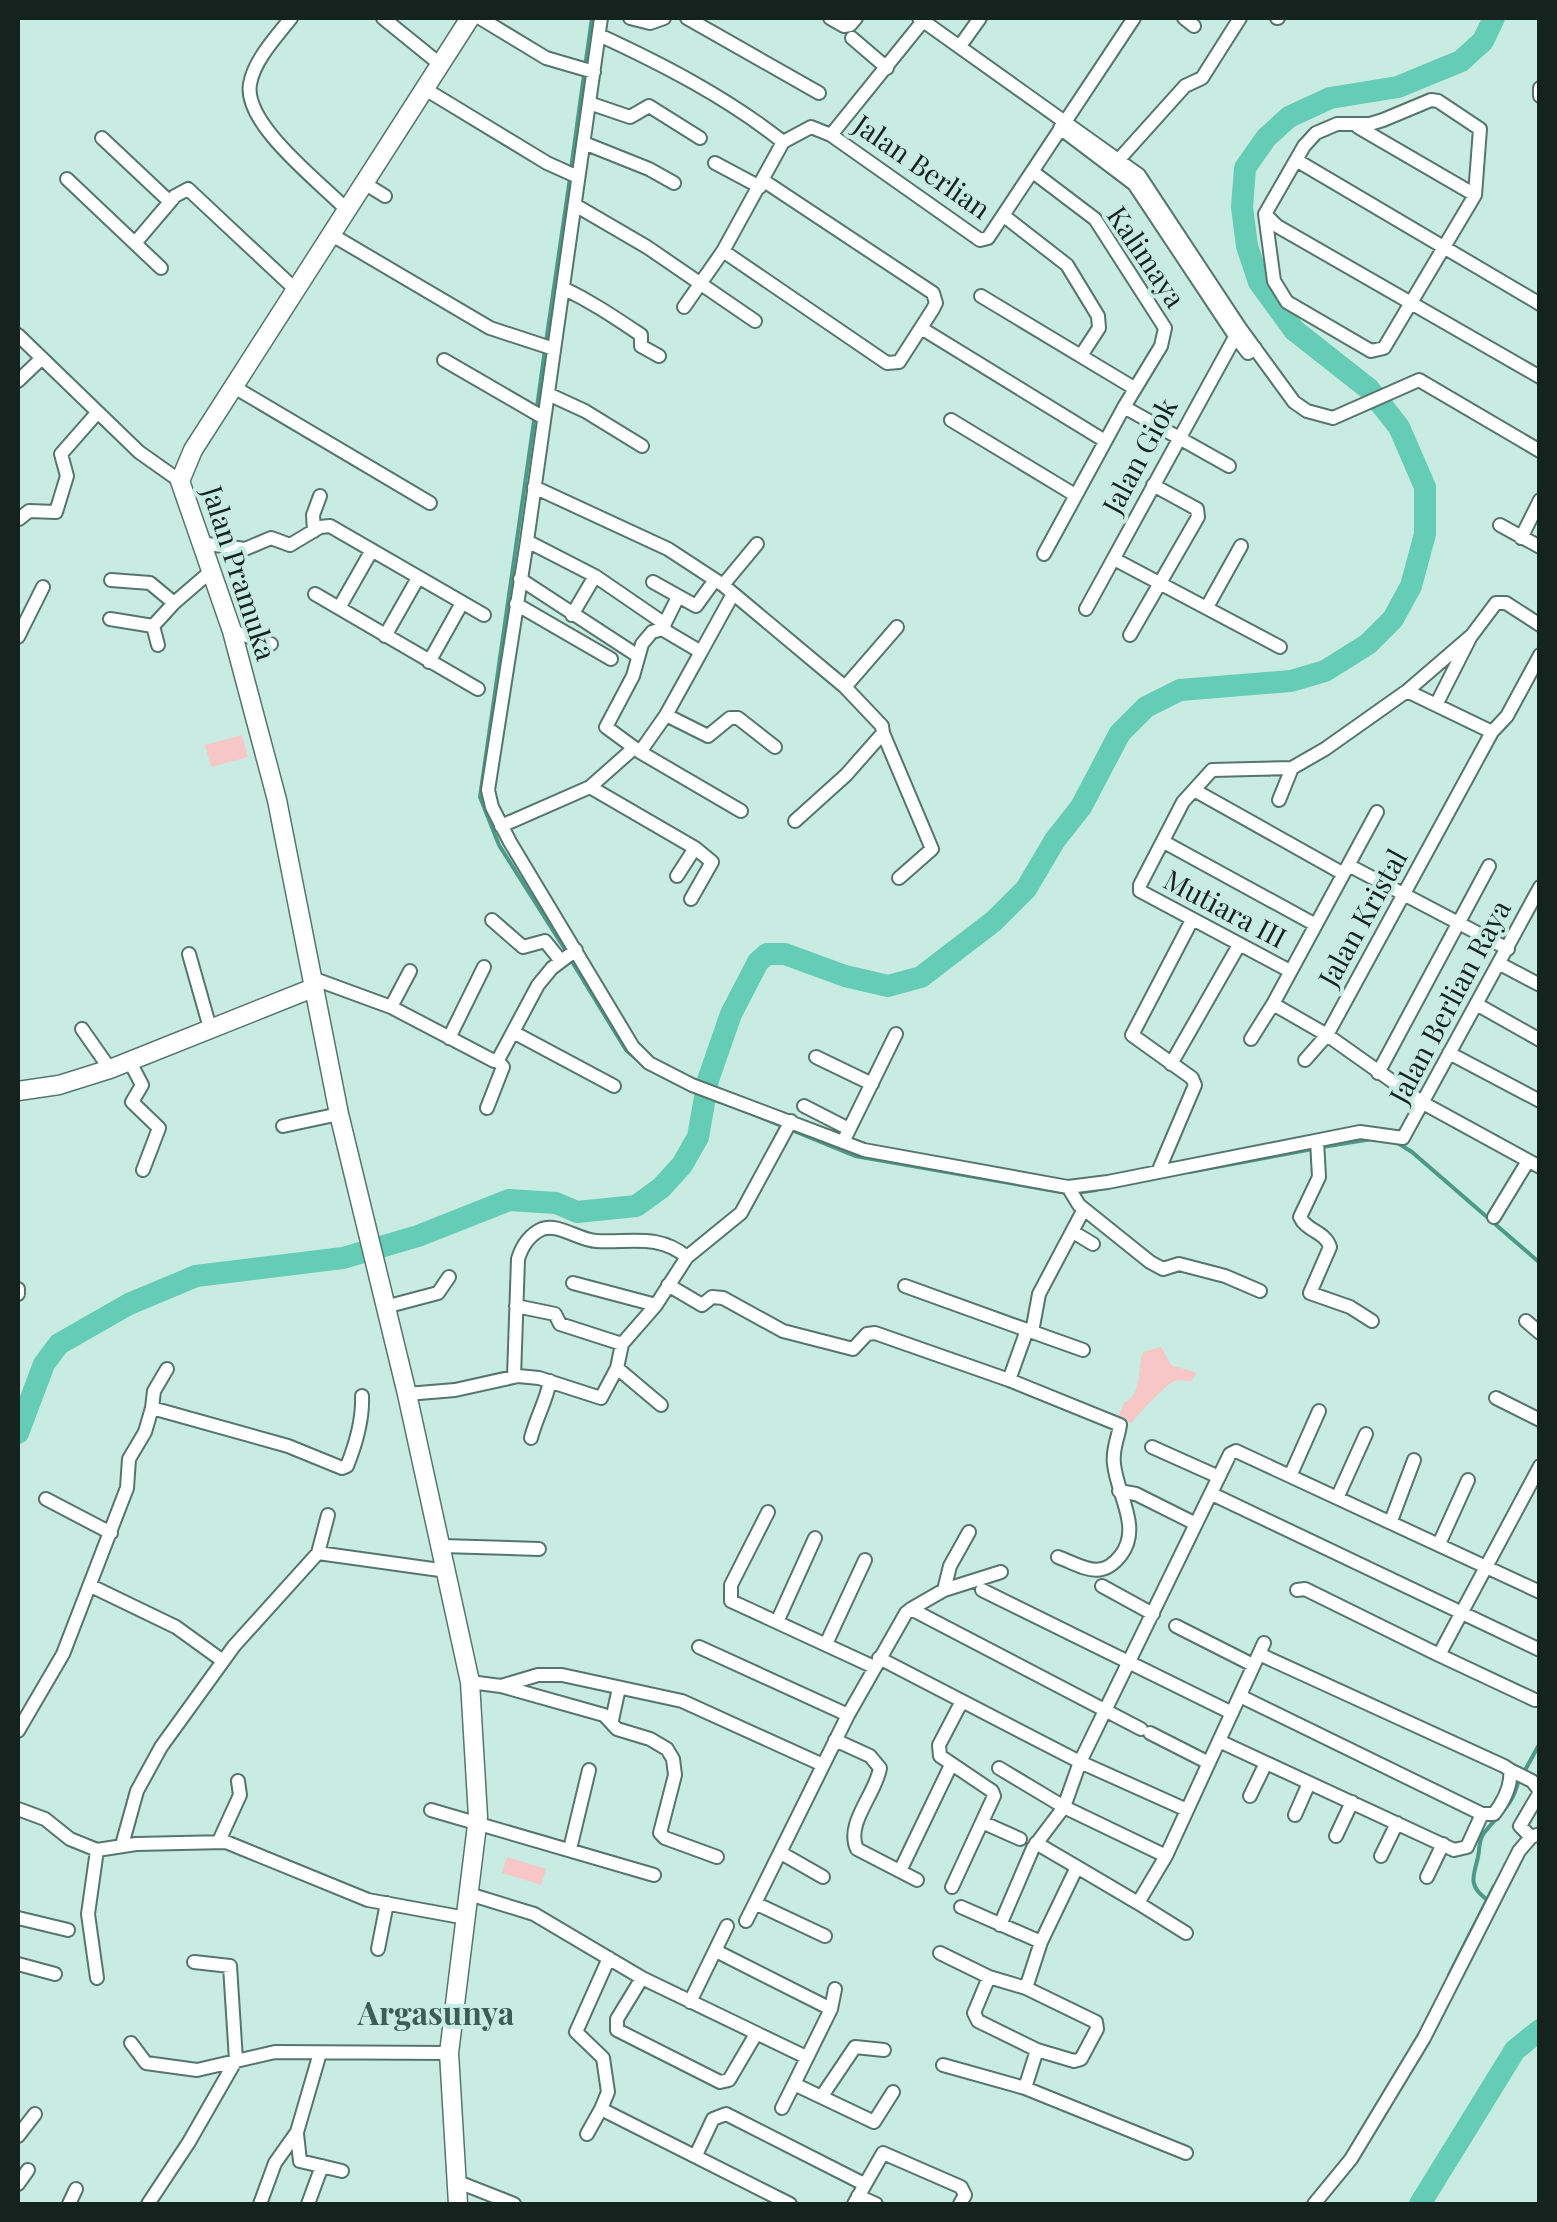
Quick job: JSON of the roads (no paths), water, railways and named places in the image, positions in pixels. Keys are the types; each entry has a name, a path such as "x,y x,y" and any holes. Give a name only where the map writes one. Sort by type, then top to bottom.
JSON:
{"street":[{"path":"291,18 252,78 250,101 267,130 347,210"},
{"path":"383,18 441,65"},
{"name":"Jalan Pramuka","path":"458,2204 450,2052 478,1822 470,1682 407,1394 339,1114 278,800 232,631 180,480 193,450 470,18"},
{"path":"480,18 546,58 594,72"},
{"path":"601,18 528,541 488,783 489,800 569,956 638,1054 692,1085 788,1125 846,1136"},
{"path":"630,18 650,22 664,18"},
{"path":"687,18 819,93"},
{"path":"830,18 847,26 856,18"},
{"path":"960,46 980,18"},
{"path":"1082,354 1099,328 1098,316 1067,265 1004,216 1134,18"},
{"path":"1116,164 1186,86 1202,78 1240,18"},
{"path":"684,307 723,251 783,142 812,127 831,135 921,19 1116,164 1138,175 1238,332 1255,348 1294,402 1308,411 1333,418 1419,380 1540,451"},
{"path":"599,35 667,68 761,124 783,142"},
{"path":"852,38 886,68"},
{"path":"1540,88 1540,96"},
{"path":"425,90 547,163 578,177"},
{"path":"1431,100 1480,129 1475,195 1384,348 1377,351 1298,311 1274,281 1265,214 1296,160 1316,133 1337,124 1370,124 1431,100"},
{"path":"590,103 630,116 649,106 700,138"},
{"path":"1352,123 1475,195"},
{"name":"Jalan Berlian","path":"831,135 984,241 1004,216"},
{"path":"102,138 170,202"},
{"path":"584,144 674,183"},
{"path":"1296,160 1540,304"},
{"path":"716,163 762,184 933,294 936,303 899,362 887,363 723,251"},
{"name":"Kalimaya","path":"1033,172 1095,219 1165,328 1161,346 1134,388"},
{"path":"67,180 161,268"},
{"path":"364,183 385,196"},
{"path":"135,243 170,202 188,189 296,290"},
{"path":"575,205 701,282 754,320"},
{"path":"1265,214 1277,226 1540,377"},
{"path":"332,234 490,328 554,349"},
{"path":"562,288 610,311 619,322 641,334 641,346 659,356"},
{"path":"982,296 1134,388 1044,554"},
{"path":"921,328 1105,441"},
{"name":"Jalan Giok","path":"1086,609 1238,332"},
{"path":"18,335 151,462 180,480"},
{"path":"18,381 42,358"},
{"path":"444,360 544,418"},
{"path":"234,387 430,502"},
{"path":"548,394 642,446"},
{"path":"1124,407 1229,466"},
{"path":"19,519 30,511 56,512 66,476 61,454 98,414"},
{"path":"951,420 1075,495"},
{"path":"1130,635 1198,515 1197,508 1153,485"},
{"path":"534,487 656,542 724,586 844,687 882,726 932,849 899,878"},
{"path":"314,531 312,516 320,496"},
{"path":"1522,538 1540,500"},
{"path":"200,543 246,549 271,538 290,545 324,525 330,526 484,615"},
{"path":"1500,526 1540,547"},
{"path":"528,541 595,576 700,652"},
{"path":"653,582 696,606 724,586 758,544"},
{"path":"1207,607 1241,546"},
{"path":"339,608 372,550"},
{"path":"1114,559 1280,647"},
{"path":"153,626 210,572"},
{"path":"572,615 595,576"},
{"path":"385,636 418,578"},
{"path":"520,579 638,656"},
{"path":"111,580 150,584 174,603"},
{"path":"501,826 590,787 637,750 666,715 700,652 724,586"},
{"path":"18,637 43,587"},
{"path":"314,594 478,690"},
{"path":"678,597 663,627 649,634 606,728 741,810"},
{"path":"1314,924 1164,842 1183,802 1212,770 1292,768 1346,736 1407,691 1472,635 1500,602 1540,625"},
{"path":"429,662 462,604"},
{"path":"516,604 611,659"},
{"path":"110,619 153,626"},
{"path":"153,626 158,645"},
{"path":"844,687 897,627"},
{"path":"232,631 271,644"},
{"path":"1437,702 1472,635"},
{"name":"Jalan Kristal","path":"1305,1060 1327,1036 1492,732 1536,672 1540,655"},
{"path":"1407,691 1437,702 1492,732"},
{"path":"666,715 708,736 730,718 738,718 776,747"},
{"path":"795,821 883,733"},
{"path":"1279,800 1292,768"},
{"path":"590,787 695,848 712,864 691,899"},
{"path":"1194,790 1508,950"},
{"path":"1251,1039 1377,812"},
{"name":"Mutiara III","path":"1164,842 1139,889 1143,894 1290,972"},
{"path":"677,876 695,848"},
{"path":"1378,1073 1489,866"},
{"name":"Jalan Berlian Raya","path":"1318,1145 1360,1132 1402,1138 1540,887"},
{"path":"1525,915 1540,922"},
{"path":"492,920 523,947 546,941 569,956"},
{"path":"1158,1172 1194,1089 1192,1078 1132,1035 1192,920"},
{"path":"1171,1064 1239,946"},
{"path":"189,954 210,1028"},
{"path":"497,1060 538,985 569,956"},
{"path":"1500,964 1540,986"},
{"path":"450,1038 484,967"},
{"path":"390,1007 410,971"},
{"path":"18,1091 59,1085 130,1062 312,983 390,1007 490,1060 497,1060 503,1067 487,1108"},
{"path":"1273,1004 1327,1036 1423,1104 1534,1164 1494,1217"},
{"path":"1478,1005 1540,1040"},
{"path":"82,1029 110,1069"},
{"path":"513,1032 614,1086"},
{"path":"846,1136 896,1034"},
{"path":"1449,1053 1540,1102"},
{"path":"816,1057 872,1084"},
{"path":"130,1062 142,1086 132,1102 160,1128 143,1170"},
{"path":"804,1106 864,1150 1068,1187 1318,1145 1318,1177 1300,1218 1324,1236 1330,1247 1310,1293 1350,1307 1372,1321"},
{"path":"283,1126 339,1114"},
{"path":"407,1394 466,1388 514,1376 550,1381 601,1398 617,1368 622,1344 656,1305 687,1256 740,1213 788,1125"},
{"path":"1068,1187 1071,1196 1138,1256 1163,1269 1179,1264 1225,1276 1260,1292"},
{"path":"1009,1380 1030,1331 1039,1294 1084,1208"},
{"path":"514,1376 521,1250 530,1238 543,1229 556,1228 595,1241 655,1240 687,1256"},
{"path":"1073,1232 1093,1244"},
{"path":"383,1298 438,1293 448,1277"},
{"path":"573,1283 656,1305"},
{"path":"668,1284 702,1305 719,1297 788,1333 854,1349 867,1334 875,1333 1009,1380 1120,1425 1113,1448 1119,1490 1131,1529 1130,1544 1112,1567 1088,1569 1058,1557"},
{"path":"905,1286 1083,1350"},
{"path":"516,1306 555,1314 560,1324 622,1344"},
{"path":"1526,1321 1540,1333"},
{"path":"1062,1342 1068,1328"},
{"path":"617,1368 662,1405"},
{"path":"18,1731 64,1654 127,1488 130,1458 146,1429 154,1391 167,1369"},
{"path":"531,1438 544,1410 550,1381"},
{"path":"152,1408 288,1446 342,1468 350,1457 362,1416 362,1396"},
{"path":"1496,1398 1540,1420"},
{"path":"1290,1474 1319,1411"},
{"path":"1338,1496 1366,1434"},
{"path":"1152,1446 1220,1477"},
{"path":"1000,1925 1036,1843 1064,1807 1080,1762 1230,1454 1236,1451 1290,1474 1538,1587"},
{"path":"1391,1521 1414,1460"},
{"path":"1440,1655 1540,1466"},
{"path":"1439,1544 1468,1480"},
{"path":"1119,1490 1136,1494 1196,1524"},
{"path":"1212,1494 1540,1650"},
{"path":"46,1499 111,1533"},
{"path":"768,1512 730,1585 732,1600 826,1644 876,1662 1187,1810"},
{"path":"122,1846 137,1791 160,1747 223,1661 318,1553 328,1515"},
{"path":"944,1590 950,1566 969,1532"},
{"path":"777,1622 815,1538"},
{"path":"442,1546 539,1549"},
{"path":"318,1553 447,1571"},
{"path":"826,1644 865,1560"},
{"path":"746,1921 835,1740 902,1617 944,1590 1001,1572"},
{"path":"91,1586 176,1627 223,1661"},
{"path":"1102,1586 1153,1614"},
{"path":"1297,1590 1305,1589 1535,1700"},
{"path":"982,1590 1232,1713"},
{"path":"911,1609 1209,1763"},
{"path":"1176,1626 1259,1654 1532,1780 1540,1791 1530,1834 1424,2038 1351,2159 1314,2204"},
{"path":"698,1647 848,1715"},
{"path":"1138,1903 1166,1856 1259,1654"},
{"path":"501,1686 551,1674 697,1706 823,1764"},
{"path":"470,1682 501,1686 612,1720 618,1729 650,1739 671,1753 675,1775 660,1826 661,1835 716,1857"},
{"path":"612,1720 619,1688"},
{"path":"1240,1696 1482,1814 1494,1814 1501,1804 1510,1770"},
{"path":"952,1887 993,1802 992,1791 940,1756 939,1746 961,1703"},
{"path":"835,1740 870,1756 880,1768 854,1830 854,1844 917,1880"},
{"path":"1219,1742 1442,1844 1464,1850 1482,1814"},
{"path":"1250,1796 1266,1763"},
{"path":"900,1871 951,1766"},
{"path":"999,1768 1064,1807 1166,1856"},
{"path":"570,1849 590,1770"},
{"path":"218,1841 240,1795 238,1781"},
{"path":"1295,1815 1309,1783"},
{"path":"1336,1836 1352,1802"},
{"path":"18,1809 45,1819 70,1839 96,1850 218,1841 368,1900 466,1918"},
{"path":"431,1810 654,1875"},
{"path":"984,1823 1020,1839"},
{"path":"1381,1856 1397,1823"},
{"path":"1036,1843 1186,1933"},
{"path":"1427,1877 1442,1844"},
{"path":"96,1850 88,1914 98,1978"},
{"path":"781,1853 822,1877"},
{"path":"1026,1988 1041,1942 1077,1867"},
{"path":"469,1894 534,1914 642,1978 806,2057"},
{"path":"755,1903 825,1936"},
{"path":"378,1949 386,1904"},
{"path":"961,1907 1041,1942"},
{"path":"18,1918 68,1930"},
{"path":"690,2002 727,1926"},
{"path":"716,1951 830,2009"},
{"path":"940,1952 1096,2022 1097,2029 1082,2059 1037,2050 974,2017 989,1976"},
{"path":"586,2134 608,2092 603,2058 576,2032 608,1958"},
{"path":"148,2204 236,2060 230,1966 194,1962"},
{"path":"18,1964 55,1974"},
{"path":"642,1978 618,2018 617,2030 720,2082 728,2080 756,2034"},
{"path":"782,2108 830,2009 835,1989"},
{"path":"130,2043 143,2061 156,2066 204,2070 276,2052 450,2052"},
{"path":"822,2096 855,2048 884,2050"},
{"path":"1025,2088 1037,2050"},
{"path":"260,2204 275,2163 296,2132 320,2053"},
{"path":"943,2065 1025,2088 1186,2153"},
{"path":"794,2084 874,2122 893,2092"},
{"path":"601,2110 790,2204"},
{"path":"18,2136 35,2114"},
{"path":"696,2154 714,2119 726,2114 876,2204"},
{"path":"296,2132 300,2160 342,2171"},
{"path":"859,2195 880,2155 888,2153 961,2187 965,2195 960,2204"},
{"path":"308,2204 322,2166"},
{"path":"18,2184 28,2170"},
{"path":"458,2182 514,2204"},
{"path":"69,2204 76,2189"}],"waterway":[{"path":"585,67 592,18"},
{"path":"18,1433 44,1364 59,1344 129,1304 196,1276 343,1258 418,1236 509,1200 556,1203 577,1212 636,1206 661,1188 682,1165 698,1137 708,1080 731,1014 758,962 767,954 785,954 845,976 888,986 921,977 994,921 1026,889 1055,840 1081,807 1120,733 1146,707 1180,690 1291,681 1325,671 1368,644 1393,619 1411,586 1425,534 1425,487 1399,427 1369,389 1294,330 1259,282 1247,246 1242,207 1245,168 1266,138 1289,117 1330,98 1398,87 1461,61 1483,41 1494,18"},
{"path":"571,169 584,75"},
{"path":"546,342 570,178"},
{"path":"537,407 545,349"},
{"path":"534,421 480,797 499,845 566,951"},
{"path":"571,960 626,1050 648,1069"},
{"path":"697,1093 720,1102"},
{"path":"748,1112 855,1156 1066,1193"},
{"path":"1322,1147 1372,1139"},
{"path":"1396,1142 1540,1263"},
{"path":"1189,1172 1313,1149"},
{"path":"1076,1193 1096,1190"},
{"path":"1524,1772 1540,1743"},
{"path":"1486,1899 1473,1880 1480,1842 1509,1803 1519,1779"},
{"path":"1449,1975 1494,1886"},
{"path":"1420,2204 1515,2050 1540,2030"}],"district":[{"name":"Argasunya","path":"436,2014"}]}
